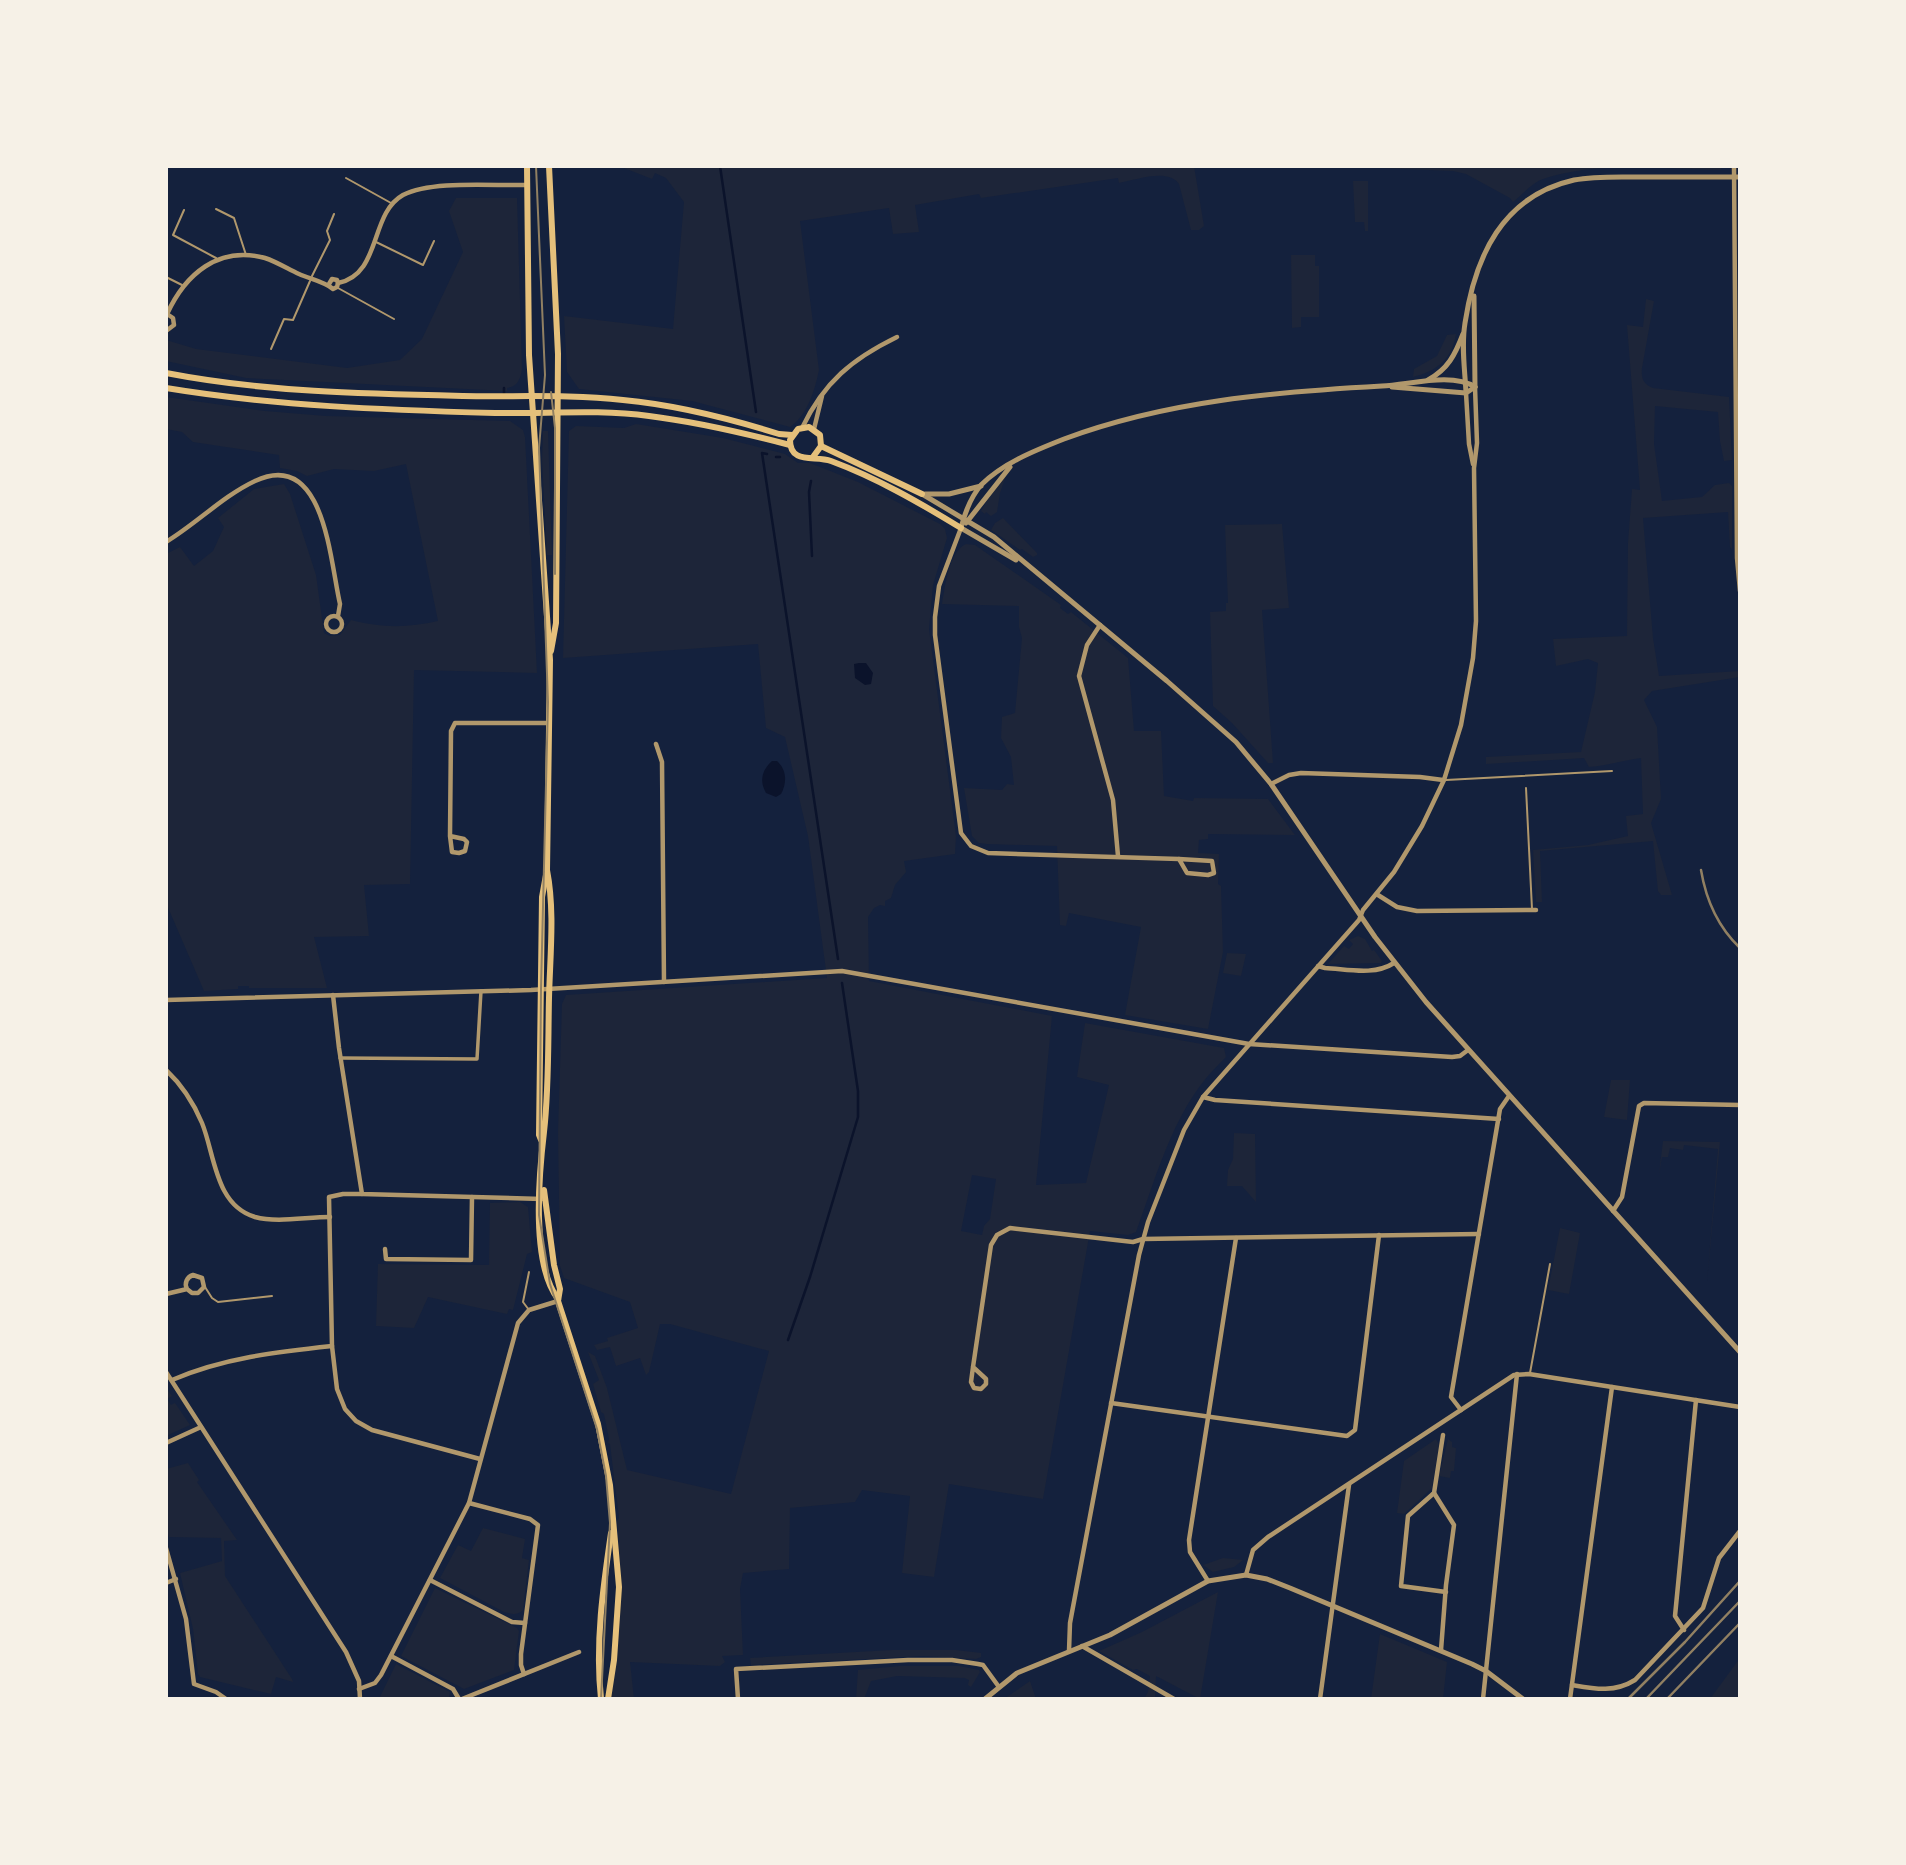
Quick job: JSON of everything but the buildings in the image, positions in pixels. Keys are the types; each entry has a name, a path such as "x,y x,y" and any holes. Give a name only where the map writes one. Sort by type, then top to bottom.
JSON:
{"main road":[{"path":"527,166 529,355 550,660 547,870 551,900 550,989 541,1161 542,1198 560,1289 558,1300 598,1424 608,1471 619,1587 614,1660 608,1699"},
{"path":"549,166 558,396 556,623 550,660"},
{"path":"166,373 287,390 624,400 725,418 779,434 792,435 802,428 814,429 820,435 821,446 813,457"},
{"path":"166,388 236,398 403,411 558,412 648,416 732,430 790,445"},
{"path":"792,435 790,445 800,458 828,460 880,482 961,528"},
{"path":"821,446 922,494"},
{"path":"542,1141 539,1135 542,897 547,870"},
{"path":"601,1699 598,1646 612,1524"}],"street":[{"path":"1734,166 1737,177 1737,558 1740,591"},
{"path":"1425,382 1447,366 1454,357 1464,331 1484,250 1509,215 1540,192 1575,180 1605,177 1737,177"},
{"path":"166,331 174,325 173,318 167,314 183,285 202,268 219,259 246,255 270,260 311,279 329,284 333,289 357,274 364,265 392,203 412,191 429,188 527,185"},
{"path":"1069,1650 1070,1623 1143,1239 1184,1130 1203,1097 1361,916 1409,850 1444,780 1461,726 1473,658 1476,621 1474,286"},
{"path":"1464,331 1469,444 1474,468"},
{"path":"802,428 810,410 823,392 847,366 897,337"},
{"path":"966,519 966,508 981,486 1014,462 1087,430 1172,409 1286,391 1465,381 1475,387"},
{"path":"1385,386 1466,393 1475,387"},
{"path":"814,429 823,392"},
{"path":"1014,462 961,528 942,577 935,617 963,837 971,846 983,852 1118,856 1179,859 1212,861 1213,873 1187,873 1179,859"},
{"path":"166,542 256,480 277,475 294,479 310,492 316,501 340,604 338,616"},
{"path":"922,494 948,494 981,486"},
{"path":"922,494 994,537 1024,565 1225,730 1271,784 1394,962 1468,1050 1740,1352"},
{"path":"961,528 1024,565"},
{"path":"1100,625 1087,645 1079,676 1113,800 1118,856"},
{"path":"450,836 460,837 467,842 465,851 452,852 450,836 451,731 455,723 550,723"},
{"path":"656,744 662,762 664,982"},
{"path":"1271,784 1289,775 1301,773 1444,780"},
{"path":"1378,895 1397,907 1417,911 1534,910"},
{"path":"1318,966 1368,971 1382,969 1394,962"},
{"path":"166,1000 550,989 852,972 1248,1044 1452,1057 1460,1056 1468,1050"},
{"path":"340,1058 477,1059 481,991"},
{"path":"333,995 340,1058 362,1194"},
{"path":"166,1070 186,1093 196,1110 208,1137 222,1188 237,1207 251,1216 264,1218 330,1217"},
{"path":"1461,1410 1451,1397 1500,1109 1509,1096"},
{"path":"1203,1097 1215,1100 1499,1119"},
{"path":"1613,1211 1622,1197 1639,1106 1644,1103 1740,1105"},
{"path":"480,1459 372,1430 349,1415 340,1399 332,1346 329,1197 362,1194 542,1198"},
{"path":"386,1249 386,1259 471,1260 472,1197"},
{"path":"973,1367 987,1381 985,1386 979,1389 974,1388 971,1382 973,1367 991,1245 1000,1233 1014,1227 1133,1242 1143,1239 1479,1234"},
{"path":"1111,1403 1347,1436 1355,1430 1379,1236"},
{"path":"1208,1581 1194,1559 1189,1545 1236,1238"},
{"path":"194,1275 202,1278 204,1287 198,1293 187,1289 187,1280 194,1275"},
{"path":"166,1294 187,1289"},
{"path":"359,1689 375,1683 391,1656 469,1503 518,1323 529,1310 558,1300"},
{"path":"172,1380 237,1359 332,1346"},
{"path":"166,1372 346,1652 356,1673 360,1699"},
{"path":"1483,1699 1517,1374"},
{"path":"1246,1575 1253,1550 1268,1537 1517,1374 1740,1407"},
{"path":"1570,1699 1612,1387"},
{"path":"1684,1630 1675,1616 1696,1400"},
{"path":"166,1443 201,1427"},
{"path":"1443,1435 1434,1493 1408,1516 1401,1586 1446,1592"},
{"path":"1320,1699 1349,1484"},
{"path":"1434,1493 1454,1525 1441,1650"},
{"path":"469,1503 530,1519 538,1525 521,1654 524,1674"},
{"path":"1572,1685 1607,1690 1635,1680 1684,1630 1707,1600 1719,1558 1740,1531"},
{"path":"166,1548 189,1631 194,1684 226,1699"},
{"path":"985,1699 1017,1673 1148,1616 1208,1581 1246,1575 1267,1579 1441,1650 1486,1671 1523,1699"},
{"path":"166,1583 176,1579"},
{"path":"430,1580 512,1622 525,1623"},
{"path":"1081,1645 1174,1699"},
{"path":"391,1656 453,1689 460,1699 579,1652"},
{"path":"738,1699 736,1670 908,1660 952,1660 983,1665 999,1686"}],"lane":[{"path":"346,178 392,203"},
{"path":"216,209 234,218 246,255"},
{"path":"184,211 173,235 219,259"},
{"path":"271,349 284,319 293,320 330,240 327,231 334,215"},
{"path":"375,242 423,265 434,241"},
{"path":"166,278 183,285"},
{"path":"338,285 394,319"},
{"path":"1444,780 1612,771"},
{"path":"1527,788 1534,910"},
{"path":"1529,1374 1550,1264"},
{"path":"529,1272 523,1302 529,1310"},
{"path":"204,1287 218,1302 272,1296"}],"shaded area":[{"path":"619,166 1194,166 1204,226 1199,230 1191,230 1179,184 1174,179 1160,176 1119,183 1118,178 981,198 979,194 915,205 919,232 893,234 889,208 800,221 819,370 806,409 790,427 692,401 579,389 567,372 564,316 673,329 684,202 666,178 655,173 652,179"},
{"path":"1331,166 1723,166 1720,170 1631,167 1564,173 1539,181 1513,202 1466,174 1453,171"},
{"path":"1353,181 1368,181 1368,231 1365,231 1364,222 1355,222"},
{"path":"456,198 517,198 522,369 518,382 507,388 507,391 246,378 166,361 166,340 196,349 347,368 400,360 422,339 463,252 449,211"},
{"path":"1291,255 1315,255 1315,266 1319,266 1319,317 1301,317 1301,327 1292,328"},
{"path":"1646,299 1654,301 1642,368 1643,380 1653,388 1729,397 1732,460 1724,461 1718,412 1655,406 1654,444 1662,501 1702,497 1715,485 1729,483 1732,486 1732,550 1728,512 1643,518 1653,638 1659,676 1740,671 1740,677 1652,691 1644,700 1657,727 1661,799 1651,823 1672,895 1661,895 1658,891 1653,841 1540,851 1542,902 1536,902 1533,850 1588,845 1628,836 1626,816 1643,814 1641,758 1589,767 1584,758 1486,764 1486,757 1581,752 1595,692 1598,663 1588,659 1556,666 1553,639 1627,636 1628,543 1632,489 1640,490 1627,325 1643,327"},
{"path":"1456,334 1451,350 1442,363 1413,377 1414,369 1437,356 1447,335"},
{"path":"166,397 265,411 326,416 510,421 523,430 525,437 537,673 414,670 410,884 364,885 369,936 314,937 327,988 238,986 238,989 204,991 166,903 166,554 180,547 194,566 213,551 224,527 218,518 254,489 284,484 290,494 316,575 324,633 330,636 340,635 351,620 394,626 438,621 406,464 374,471 334,469 307,476 280,468 279,455 193,442 182,432 166,429"},
{"path":"636,424 723,438 785,454 798,463 810,463 858,482 945,529 947,538 933,585 929,629 956,836 955,854 904,861 906,872 895,885 891,898 885,901 885,906 874,908 868,917 869,981 1052,1016 1036,1185 1086,1183 1109,1085 1077,1077 1085,1023 1224,1048 1226,1057 1200,1086 1179,1120 1136,1232 1128,1235 1090,1231 1043,1499 949,1484 934,1577 902,1573 910,1496 862,1490 855,1502 790,1508 789,1569 743,1573 740,1589 743,1655 722,1656 725,1662 720,1666 630,1662 634,1699 610,1699 621,1576 617,1521 619,1518 610,1444 604,1414 601,1412 593,1384 599,1380 588,1352 595,1356 607,1388 627,1470 731,1494 769,1351 670,1324 660,1324 646,1375 640,1358 616,1366 610,1347 597,1350 594,1345 638,1328 630,1302 564,1278 560,1266 558,1132 562,1004 566,995 827,978 808,836 785,737 766,728 758,644 563,658 569,431 576,426 624,428","holes":["972,1175 996,1179 990,1219 984,1226 982,1235 961,1231"]},
{"path":"543,431 548,431 552,555 547,555"},
{"path":"1006,476 997,512 991,516 986,512 985,514 981,511"},
{"path":"1003,518 1037,555 1033,557 1020,550 991,530 995,523"},
{"path":"1282,524 1289,608 1262,610 1273,763 1268,763 1213,706 1210,612 1226,611 1228,603 1225,525"},
{"path":"966,544 975,545 1061,605 1060,608 1068,614 1071,612 1128,658 1134,731 1161,731 1164,796 1193,801 1194,798 1268,799 1295,835 1208,834 1208,839 1199,840 1198,853 1219,854 1218,884 1221,886 1223,952 1208,1029 1125,1015 1141,927 1069,913 1066,926 1060,925 1057,846 987,844 979,843 972,836 964,788 1002,790 1007,784 1014,785 1011,757 1001,738 1002,717 1015,713 1022,638 1019,606 942,604 952,562 960,548"},
{"path":"866,663 873,673 871,684 865,685 855,678 854,664"},
{"path":"772,761 777,761 783,768 785,777 783,790 776,797 766,793 762,780"},
{"path":"1358,936 1365,939 1381,963 1328,964 1344,946 1349,949 1353,944 1349,940"},
{"path":"1227,953 1246,954 1241,976 1223,973"},
{"path":"1611,1080 1630,1080 1627,1120 1604,1117"},
{"path":"1234,1133 1255,1134 1256,1202 1242,1186 1227,1186 1228,1170 1233,1159"},
{"path":"1663,1141 1720,1142 1707,1282 1718,1149 1684,1145 1683,1150 1670,1148 1668,1157 1662,1157 1659,1174"},
{"path":"520,1202 528,1207 532,1252 527,1254 513,1310 509,1309 507,1314 428,1297 414,1328 376,1326 378,1264 489,1265 490,1203"},
{"path":"1560,1228 1580,1233 1569,1294 1548,1290"},
{"path":"166,1388 172,1396 167,1399 171,1405 175,1403 190,1425 166,1436"},
{"path":"1436,1439 1439,1445 1432,1488 1404,1514 1397,1513 1404,1461"},
{"path":"1448,1439 1452,1442 1452,1447 1456,1448 1454,1471 1451,1471 1450,1478 1439,1476"},
{"path":"188,1463 199,1480 197,1482 237,1540 224,1541 225,1576 292,1679 293,1682 276,1677 271,1694 200,1677 198,1674 193,1629 180,1573 222,1561 221,1538 169,1537 166,1529 166,1469"},
{"path":"483,1528 525,1539 522,1558 529,1560 523,1610 518,1613 504,1612 440,1578 458,1545 471,1551"},
{"path":"1223,1558 1243,1560 1234,1567 1213,1572 1203,1565"},
{"path":"435,1588 517,1628 519,1631 514,1670 464,1689 401,1656"},
{"path":"1218,1592 1200,1699 1156,1676 1155,1699 1144,1699 1148,1692 1150,1676 1099,1651 1142,1632"},
{"path":"1380,1634 1447,1662 1443,1699 1371,1699"},
{"path":"892,1650 956,1650 981,1653 981,1657 923,1656 751,1665 750,1658"},
{"path":"1740,1658 1740,1699 1710,1699"},
{"path":"396,1664 450,1692 449,1697 379,1699"},
{"path":"899,1666 959,1666 980,1672 971,1687 968,1685 969,1680 965,1678 897,1676 871,1681 864,1699 856,1699 858,1670"},
{"path":"1030,1681 1036,1699 1004,1699"}],"waterway":[{"path":"720,166 756,412"},
{"path":"504,388 504,396"},
{"path":"767,454 762,453 838,959"},
{"path":"811,481 809,492 812,556"},
{"path":"788,1340 810,1277 858,1117 858,1091 842,983"}],"tram line":[{"path":"536,166 545,375 539,448 548,702 539,1215 550,1284 597,1429 606,1476 610,1523 601,1699"},
{"path":"551,392 555,428 555,574"}],"railway":[{"path":"1701,870 1714,912 1725,931 1740,948"},
{"path":"1628,1699 1685,1642 1740,1581"},
{"path":"1646,1699 1740,1601"},
{"path":"1667,1699 1740,1623"}]}
